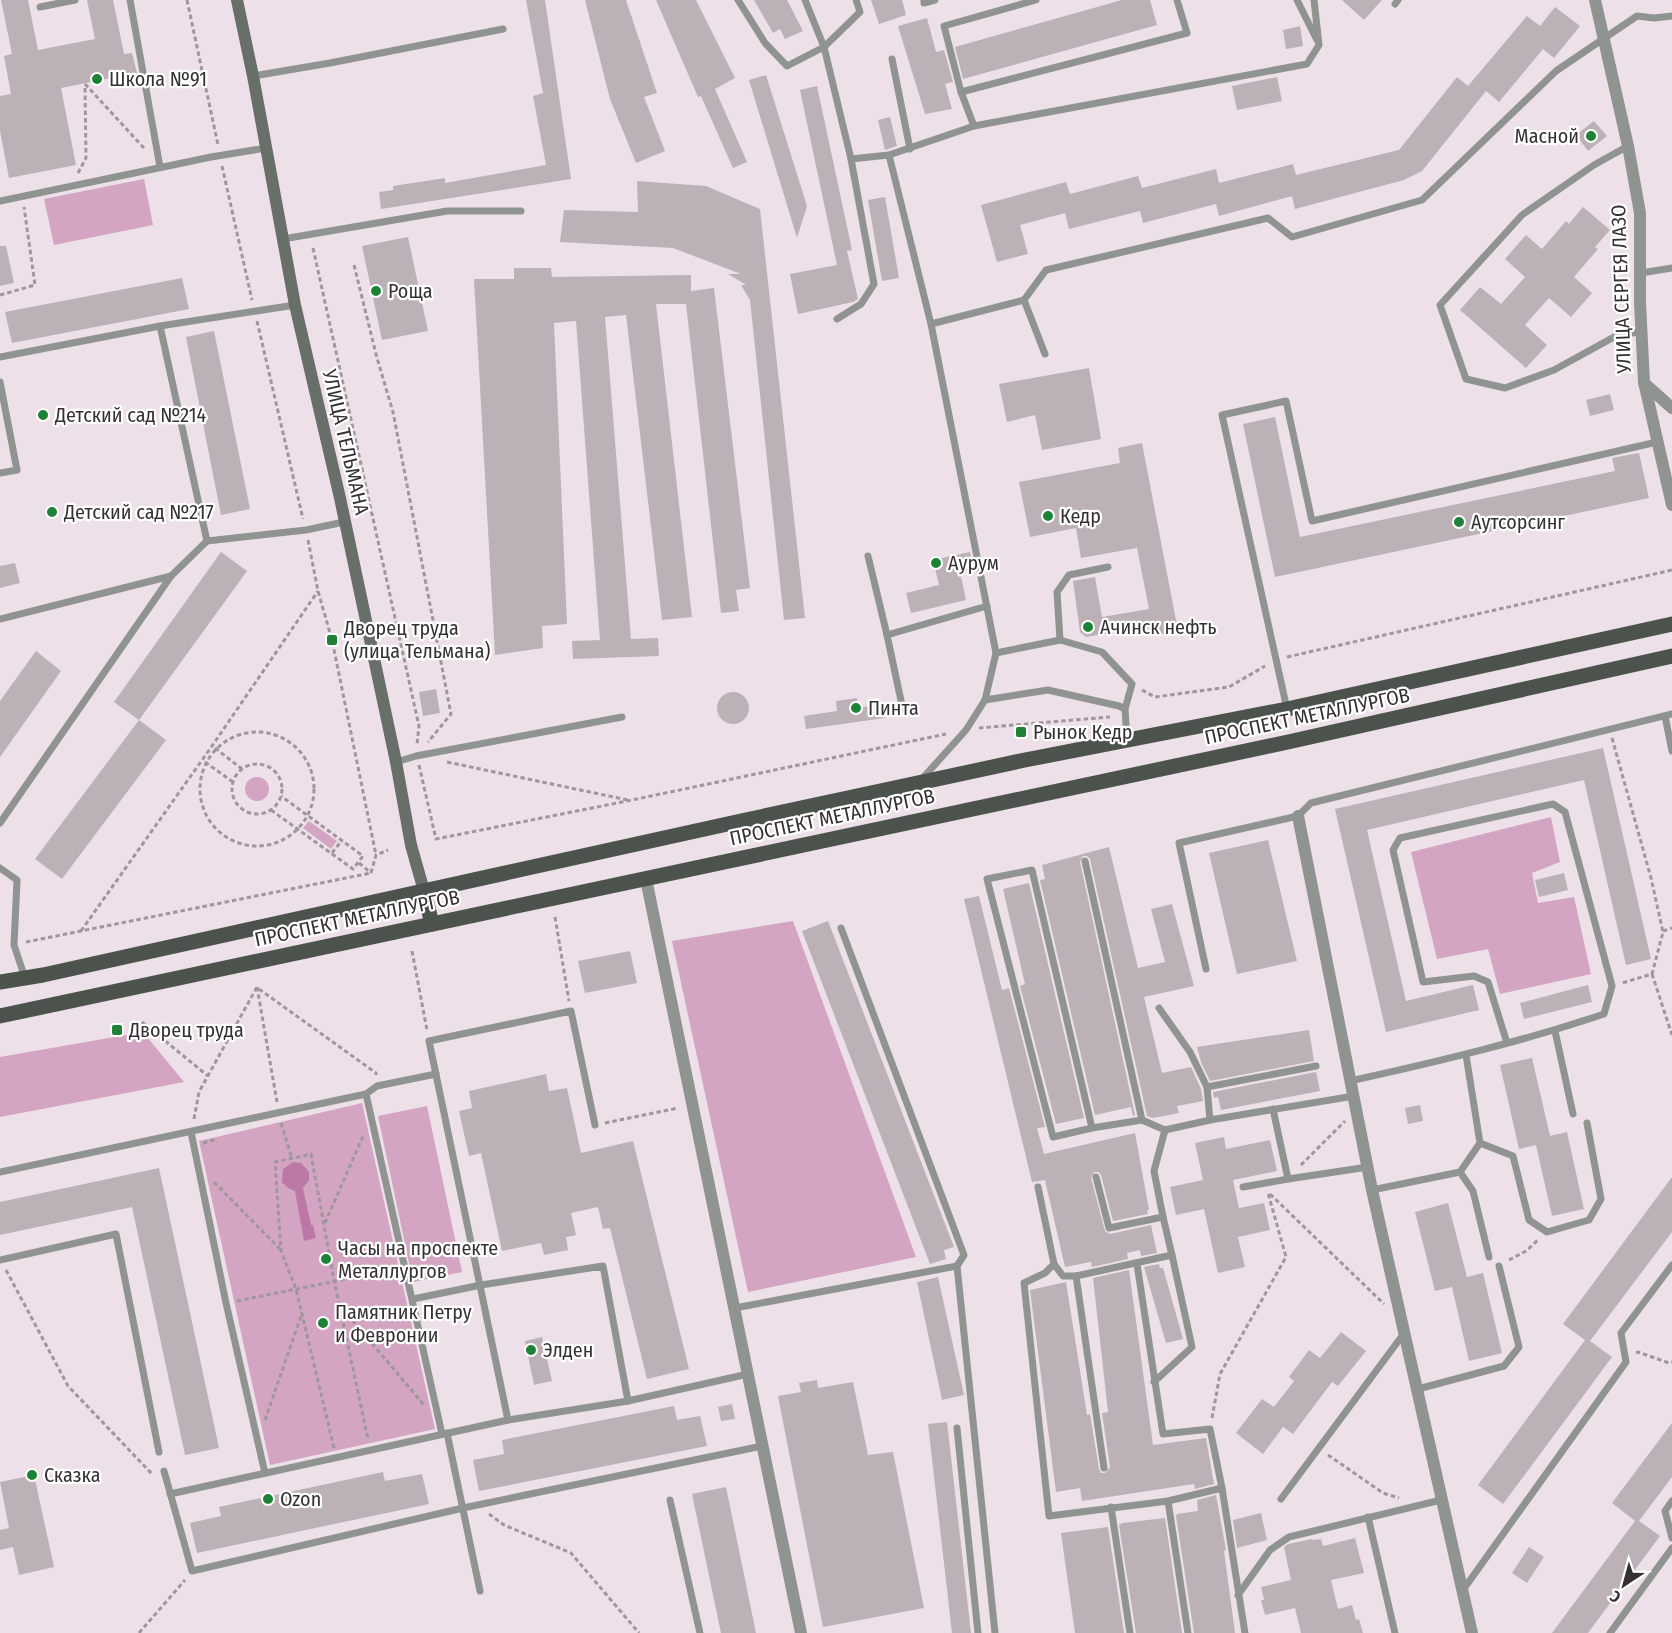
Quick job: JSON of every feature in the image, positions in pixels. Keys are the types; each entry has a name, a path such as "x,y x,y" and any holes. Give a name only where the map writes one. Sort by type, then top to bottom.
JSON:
{"main road":[{"name":"УЛИЦА ТЕЛЬМАНА","path":"237,0 295,305 396,762 411,845 424,891"},
{"name":"ПРОСПЕКТ МЕТАЛЛУРГОВ","path":"0,982 1025,760 1287,709 1672,624"},
{"name":"ПРОСПЕКТ МЕТАЛЛУРГОВ","path":"0,1016 1265,747 1672,656"},
{"path":"424,891 432,924"}],"street":[{"name":"УЛИЦА СЕРГЕЯ ЛАЗО","path":"1595,0 1628,146 1640,213 1644,382 1657,442 1670,484 1672,505"},
{"path":"1644,382 1672,408"},
{"path":"1298,816 1372,1190 1472,1633"},
{"path":"646,879 801,1633"}],"lane":[{"path":"40,7 75,0"},
{"path":"130,0 160,168"},
{"path":"738,0 765,43 787,66 824,47 860,12 856,0"},
{"path":"805,0 824,47 851,159 874,284 861,304 837,319"},
{"path":"924,0 924,3 935,0"},
{"path":"974,126 944,26 1036,0"},
{"path":"962,92 1187,33 1178,0"},
{"path":"1297,0 1319,45"},
{"path":"851,159 889,155 974,126 1307,64 1319,45 1314,0"},
{"path":"931,324 1024,300 1046,270 1268,218 1292,237 1422,200 1556,71 1637,16 1654,18 1672,16"},
{"path":"253,76 503,29"},
{"path":"892,59 910,149"},
{"path":"1628,146 1594,165 1522,215 1440,305 1466,379 1506,388 1554,370 1614,337 1641,331"},
{"path":"0,201 266,148"},
{"path":"889,155 931,324 996,653 985,700 966,730 918,784"},
{"path":"283,238 447,211 521,211"},
{"path":"1641,273 1672,268"},
{"path":"1024,300 1045,354"},
{"path":"0,357 160,326 295,305"},
{"path":"160,326 207,542"},
{"path":"0,382 17,470 0,473"},
{"path":"1287,709 1222,415 1286,401 1312,521 1657,442"},
{"path":"0,824 171,576 207,542 306,530 344,522"},
{"path":"868,556 903,711"},
{"path":"1060,640 1057,592 1070,575 1108,567"},
{"path":"0,619 171,576"},
{"path":"887,635 987,606"},
{"path":"996,653 1060,640 1101,652 1132,684 1122,707 1127,740"},
{"path":"985,700 1048,690 1122,707"},
{"path":"1206,969 1179,843 1298,816 1311,803 1668,715 1672,751"},
{"path":"396,762 416,756 622,717"},
{"path":"1350,1081 1466,1055 1555,1030 1604,1014 1612,986 1565,812 1553,804 1401,838 1393,850 1423,982 1474,976 1488,982 1507,1043"},
{"path":"1084,861 1142,1120"},
{"path":"0,868 17,880 14,945 25,978"},
{"path":"1092,1128 1032,870 987,879 1053,1137 1142,1120 1165,1130 1273,1109 1355,1102"},
{"path":"841,928 964,1255 957,1266 995,1633"},
{"path":"1159,1008 1190,1052 1207,1087 1210,1120"},
{"path":"508,1420 429,1041 571,1011 595,1125"},
{"path":"1555,1030 1573,1114"},
{"path":"1372,1190 1460,1172 1480,1143 1466,1055"},
{"path":"1207,1087 1316,1066"},
{"path":"0,1172 366,1094 377,1086 436,1074"},
{"path":"366,1094 463,1508 480,1591"},
{"path":"1273,1109 1288,1179"},
{"path":"1480,1143 1513,1156 1529,1220 1546,1232 1589,1220 1601,1199 1587,1123"},
{"path":"1154,1382 1192,1347 1154,1171 1165,1130"},
{"path":"191,1132 226,1303 265,1473"},
{"path":"1243,1187 1368,1167"},
{"path":"1460,1172 1473,1191 1489,1257"},
{"path":"1096,1177 1110,1228 1163,1218"},
{"path":"1038,1187 1054,1264 1064,1276 1076,1276 1172,1255"},
{"path":"0,1260 116,1234 159,1452"},
{"path":"1054,1264 1045,1273 1024,1283 1049,1516 1168,1501 1222,1488"},
{"path":"1137,1264 1163,1434 1210,1429 1222,1488 1245,1633"},
{"path":"1463,1590 1626,1362 1621,1333 1672,1265"},
{"path":"413,1299 481,1285 603,1266 628,1401"},
{"path":"735,1308 957,1266"},
{"path":"1418,1389 1504,1366 1519,1347 1499,1266"},
{"path":"1076,1276 1104,1468"},
{"path":"1281,1499 1319,1449 1403,1327"},
{"path":"170,1494 508,1420 628,1401 748,1374"},
{"path":"957,1428 978,1633"},
{"path":"164,1471 192,1571 463,1508 762,1446"},
{"path":"670,1500 700,1633"},
{"path":"1238,1595 1270,1550 1289,1537 1441,1500"},
{"path":"1168,1501 1188,1633"},
{"path":"1672,1501 1665,1511 1672,1538"},
{"path":"1111,1507 1130,1633"},
{"path":"1368,1517 1395,1633"},
{"path":"1610,1633 1672,1548"}],"path":[{"path":"187,0 254,311 306,530 318,591 332,640 376,855 371,873"},
{"path":"70,188 86,158 85,84 130,131 160,168"},
{"path":"0,295 35,285 22,196"},
{"path":"313,248 419,726 416,756 436,839 966,730 1110,717 1122,707"},
{"path":"354,266 393,412 451,714 416,756"},
{"path":"1132,684 1155,697 1229,687 1277,659 1672,570"},
{"path":"81,931 318,591"},
{"path":"1610,730 1651,878 1663,931 1652,974 1672,1035"},
{"path":"251,732 274,735 295,747 303,755 312,777 313,801 298,828 285,838 263,846 239,843 219,831 211,823 201,801 201,777 216,749 228,740 251,732"},
{"path":"212,746 242,768"},
{"path":"416,756 632,800"},
{"path":"202,760 233,782"},
{"path":"257,764 272,768 281,781 281,796 271,810 257,814 242,809 233,797 233,782 242,768 257,764"},
{"path":"271,810 353,869 363,856 281,796"},
{"path":"332,854 342,840"},
{"path":"376,855 388,850"},
{"path":"358,862 371,873"},
{"path":"14,945 371,873"},
{"path":"555,917 571,1011"},
{"path":"1663,931 1672,928"},
{"path":"412,951 429,1041"},
{"path":"1612,986 1652,974"},
{"path":"191,1132 199,1092 257,987"},
{"path":"257,987 375,1073 377,1086"},
{"path":"257,987 279,1111 292,1159"},
{"path":"142,1022 208,1076"},
{"path":"1288,1179 1355,1102"},
{"path":"595,1125 692,1105"},
{"path":"325,1225 367,1126"},
{"path":"203,1143 225,1137"},
{"path":"334,1449 296,1289 281,1251 275,1162 311,1155 334,1280 368,1441 378,1439"},
{"path":"211,1188 208,1177 281,1251"},
{"path":"1210,1429 1220,1374 1286,1257 1268,1191 1403,1327"},
{"path":"1499,1266 1526,1251 1546,1232"},
{"path":"0,1260 68,1386 170,1494"},
{"path":"237,1301 397,1269"},
{"path":"341,1306 427,1409 424,1397"},
{"path":"261,1414 264,1425 301,1315"},
{"path":"1626,1362 1638,1352 1669,1363 1672,1362"},
{"path":"1319,1449 1383,1493"},
{"path":"477,1505 504,1525 572,1553 639,1633"},
{"path":"140,1633 192,1571"}],"shaded area":[{"path":"144,179 153,225 54,245 44,199"},
{"path":"257,777 265,781 269,789 265,797 257,801 249,797 245,789 249,781"},
{"path":"1551,817 1560,862 1532,873 1538,903 1574,897 1591,974 1500,994 1488,949 1437,959 1411,852"},
{"path":"309,821 337,841 331,849 303,828"},
{"path":"793,921 916,1257 748,1292 672,941"},
{"path":"143,1032 184,1082 0,1117 0,1057"},
{"path":"362,1103 435,1429 270,1465 199,1141"},
{"path":"427,1106 462,1272 413,1282 378,1116"},
{"path":"293,1162 301,1163 309,1172 309,1180 303,1188 316,1238 304,1241 295,1191 282,1182 283,1169"}],"building":[{"path":"1,0 28,0 38,50 95,39 87,0 113,0 124,54 132,53 137,73 61,88 76,165 9,178 0,131 0,96 11,94 4,56 12,54"},
{"path":"526,0 545,0 571,179 381,209 379,192 393,190 393,186 445,178 445,183 546,165 533,96 543,93"},
{"path":"585,0 626,0 657,93 644,97 665,151 636,163 610,99"},
{"path":"656,0 696,0 735,78 715,89 747,162 733,168 701,96 698,97"},
{"path":"754,0 787,0 803,31 785,39 780,29 773,33"},
{"path":"871,0 902,0 906,15 879,24"},
{"path":"1122,0 1150,0 1157,25 963,79 955,47"},
{"path":"1342,0 1382,0 1364,20"},
{"path":"1555,7 1580,26 1554,58 1543,49 1499,102 1486,91 1422,171 1404,180 1295,209 1292,196 1219,216 1216,204 1143,223 1140,211 1069,229 1065,213 1020,225 1028,254 997,262 981,205 1066,182 1070,194 1138,176 1142,188 1216,169 1219,183 1293,164 1296,175 1399,150 1457,77 1468,86 1527,16 1540,26"},
{"path":"927,18 936,52 944,50 953,82 945,84 952,109 925,114 898,26"},
{"path":"1300,26 1303,46 1286,49 1283,30"},
{"path":"766,75 807,206 797,238 749,80"},
{"path":"1277,77 1282,101 1237,110 1232,86"},
{"path":"817,86 852,250 847,251 858,299 798,314 790,274 837,265 800,90"},
{"path":"890,117 897,146 885,150 878,120"},
{"name":"Масной","path":"1594,121 1607,136 1588,151 1576,135"},
{"path":"637,181 706,186 760,209 805,618 784,620 750,300 741,285 746,285 728,274 741,274 673,248 560,242 564,210 638,212"},
{"path":"885,197 899,278 882,281 868,200"},
{"path":"1583,207 1610,230 1595,247 1598,249 1574,277 1592,293 1571,317 1549,298 1525,325 1547,345 1526,368 1460,310 1480,287 1501,304 1525,277 1505,259 1526,235 1542,249 1566,221 1569,224"},
{"path":"408,237 428,331 382,340 362,246"},
{"path":"0,246 6,246 14,283 0,286"},
{"path":"514,268 551,268 552,277 691,275 691,291 714,288 750,588 736,590 739,611 721,613 686,304 656,304 692,617 662,620 626,315 605,317 631,639 658,638 659,656 573,659 572,641 600,640 576,321 554,323 567,624 542,626 543,648 495,655 474,279 514,279"},
{"path":"182,278 189,309 12,343 5,312"},
{"path":"214,331 250,509 221,515 186,337"},
{"path":"1089,368 1101,439 1042,450 1035,415 1007,422 999,384"},
{"path":"1610,394 1614,410 1590,416 1586,400"},
{"path":"1275,417 1300,537 1615,471 1612,458 1639,453 1649,498 1275,577 1243,424"},
{"path":"1142,443 1178,631 1149,636 1148,627 1086,637 1080,632 1073,581 1095,577 1102,617 1149,609 1137,548 1081,558 1076,528 1030,537 1019,482 1120,463 1118,448"},
{"path":"221,552 247,571 139,720 114,702"},
{"path":"970,552 973,569 960,572 966,600 911,613 906,593 939,585 933,560"},
{"path":"15,563 20,583 0,588 0,566"},
{"path":"36,651 61,671 0,757 0,701"},
{"path":"436,689 440,713 423,716 419,692"},
{"path":"733,692 744,697 749,708 744,719 733,724 722,719 717,708 722,697"},
{"path":"857,698 858,708 883,704 885,718 806,729 804,716 837,711 836,701"},
{"path":"139,720 166,740 62,879 35,859"},
{"path":"1603,748 1651,959 1626,965 1584,780 1367,830 1406,1001 1473,985 1479,1010 1386,1032 1335,809"},
{"path":"1268,840 1297,961 1237,974 1209,853"},
{"path":"1109,847 1138,968 1165,962 1151,909 1172,904 1194,986 1144,997 1162,1073 1191,1067 1201,1089 1203,1101 1177,1106 1179,1113 1153,1118 1147,1116 1090,859 1083,856 1080,862 1135,1115 1133,1116 1131,1107 1095,1115 1040,880 1045,879 1042,865"},
{"path":"1564,873 1568,890 1539,897 1535,880"},
{"path":"1029,883 1084,1118 1056,1124 1020,986 1025,984 1003,889"},
{"path":"979,896 1002,990 1009,988 1045,1127 1037,1128 1044,1154 1135,1133 1148,1214 1113,1221 1101,1175 1094,1172 1091,1178 1105,1231 1110,1234 1151,1225 1157,1253 1141,1256 1140,1250 1127,1253 1128,1259 1092,1267 1091,1262 1065,1267 1045,1180 1032,1182 964,899"},
{"path":"828,921 954,1247 944,1250 946,1259 930,1264 802,931"},
{"path":"630,951 637,983 585,993 578,961"},
{"path":"1588,985 1592,1002 1524,1019 1520,1003"},
{"path":"1309,1030 1314,1061 1210,1081 1197,1047"},
{"path":"1532,1058 1550,1136 1567,1132 1584,1209 1552,1216 1536,1145 1519,1149 1500,1065"},
{"path":"1316,1072 1320,1091 1221,1110 1218,1097 1214,1098 1213,1092"},
{"path":"546,1074 549,1091 567,1088 581,1153 633,1141 689,1369 647,1379 610,1228 603,1229 598,1207 571,1213 576,1235 566,1237 568,1250 544,1255 541,1243 502,1251 481,1153 469,1156 459,1111 472,1108 469,1091"},
{"path":"1420,1105 1423,1121 1408,1124 1405,1108"},
{"path":"1224,1137 1226,1149 1270,1140 1277,1171 1233,1180 1239,1208 1264,1203 1270,1230 1238,1237 1245,1267 1218,1273 1204,1209 1176,1215 1170,1187 1203,1180 1195,1143"},
{"path":"159,1168 219,1448 185,1455 132,1207 0,1235 0,1202"},
{"path":"1672,1177 1672,1232 1590,1341 1612,1357 1503,1504 1478,1485 1585,1340 1563,1324"},
{"path":"1448,1203 1467,1277 1483,1273 1502,1353 1469,1361 1452,1287 1435,1291 1415,1212"},
{"path":"1159,1264 1160,1268 1163,1268 1183,1339 1166,1343 1144,1267"},
{"path":"1129,1270 1153,1445 1206,1438 1214,1484 1195,1489 1194,1484 1082,1501 1080,1488 1056,1492 1030,1290 1066,1282 1087,1415 1090,1414 1099,1469 1101,1473 1105,1473 1110,1467 1102,1413 1108,1412 1093,1278"},
{"path":"938,1277 964,1395 942,1400 917,1282"},
{"path":"1341,1332 1366,1351 1338,1386 1332,1382 1293,1434 1283,1427 1263,1454 1236,1433 1262,1399 1274,1407 1294,1381 1289,1377 1309,1350 1320,1358"},
{"path":"542,1337 552,1381 534,1385 525,1341"},
{"path":"817,1380 818,1388 853,1382 868,1455 893,1452 924,1608 823,1627 778,1396 801,1392 799,1383"},
{"path":"732,1404 735,1419 721,1421 718,1407"},
{"path":"674,1406 677,1420 700,1416 707,1446 479,1491 473,1460 504,1454 502,1440"},
{"path":"947,1422 971,1633 952,1633 928,1424"},
{"path":"1672,1423 1672,1477 1639,1521 1660,1536 1588,1633 1552,1633 1635,1521 1612,1503"},
{"path":"383,1472 385,1481 422,1474 429,1504 197,1553 190,1523 221,1516 219,1507"},
{"path":"34,1475 54,1567 19,1575 13,1547 0,1550 0,1530 9,1528 0,1482"},
{"path":"726,1487 756,1633 721,1633 692,1494"},
{"path":"1216,1495 1226,1550 1224,1551 1235,1633 1194,1633 1176,1516 1198,1511 1197,1500"},
{"path":"1261,1513 1267,1540 1237,1548 1233,1520"},
{"path":"1165,1518 1182,1633 1136,1633 1119,1525"},
{"path":"1108,1527 1124,1633 1075,1633 1061,1533"},
{"path":"1355,1538 1364,1573 1331,1580 1338,1609 1352,1605 1363,1633 1301,1633 1295,1608 1265,1615 1261,1600 1264,1600 1261,1587 1291,1580 1284,1547 1312,1539 1321,1539 1323,1546"},
{"path":"1529,1547 1544,1557 1527,1583 1512,1573"}],"place":[{"name":"Школа №91","path":"97,79"},
{"name":"Масной","path":"1591,136"},
{"name":"Роща","path":"376,291"},
{"name":"Детский сад №214","path":"43,415"},
{"name":"Детский сад №217","path":"52,512"},
{"name":"Кедр","path":"1048,516"},
{"name":"Аутсорсинг","path":"1459,522"},
{"name":"Аурум","path":"936,563"},
{"name":"Ачинск нефть","path":"1088,627"},
{"name":"Дворец труда (улица Тельмана)","path":"332,640"},
{"name":"Пинта","path":"856,708"},
{"name":"Рынок Кедр","path":"1021,732"},
{"name":"Дворец труда","path":"117,1030"},
{"name":"Часы на проспекте Металлургов","path":"326,1259"},
{"name":"Памятник Петру и Февронии","path":"323,1323"},
{"name":"Элден","path":"531,1350"},
{"name":"Сказка","path":"32,1475"},
{"name":"Ozon","path":"268,1499"}]}
